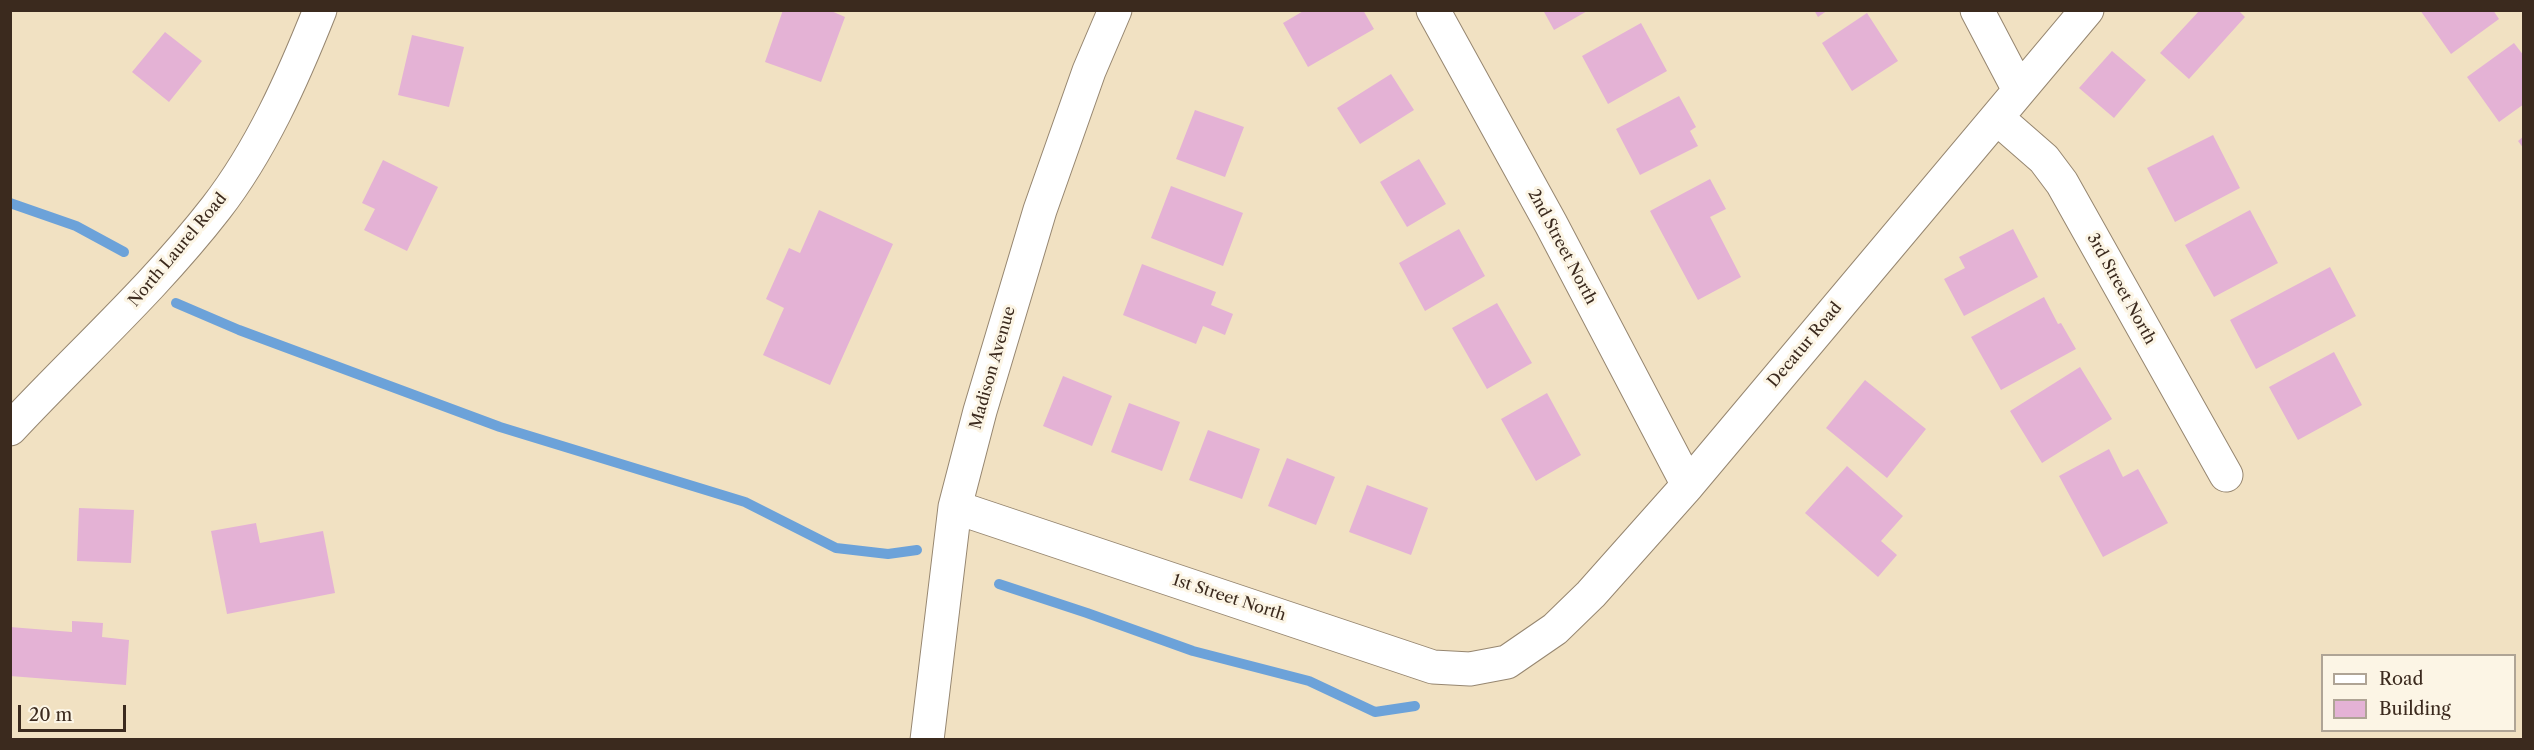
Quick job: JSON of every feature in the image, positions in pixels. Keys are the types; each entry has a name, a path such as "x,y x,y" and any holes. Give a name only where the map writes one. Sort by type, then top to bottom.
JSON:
{"street":[{"name":"North Laurel Road","path":"10,429 127,311 217,207 265,132 301,58 320,10"},
{"name":"Madison Avenue","path":"927,740 955,507 980,411 1040,210 1089,71 1115,10"},
{"name":"2nd Street North","path":"1433,10 1551,224 1688,485"},
{"path":"1977,10 2019,90"},
{"name":"Decatur Road","path":"1507,662 1555,629 1591,594 1688,485 2087,10"},
{"name":"3rd Street North","path":"1997,118 2044,159 2062,183 2226,475"},
{"name":"1st Street North","path":"955,507 1433,667 1470,669 1507,662"}],"building":[{"path":"783,10 829,10 845,17 821,82 765,62"},
{"path":"1305,10 1363,10 1374,29 1308,67 1283,23"},
{"path":"1543,10 1589,10 1554,30"},
{"path":"1814,10 1828,10 1818,17"},
{"path":"2200,10 2238,10 2245,17 2189,79 2160,53"},
{"path":"2420,10 2493,10 2499,19 2451,54"},
{"path":"1867,13 1898,61 1852,91 1822,43"},
{"path":"1641,23 1667,71 1608,104 1582,56"},
{"path":"165,32 202,61 169,102 132,72"},
{"path":"412,35 464,47 449,107 398,95"},
{"path":"2514,43 2524,56 2524,104 2499,122 2467,77"},
{"path":"2112,51 2146,80 2114,118 2079,88"},
{"path":"1391,74 1414,110 1360,144 1337,108"},
{"path":"1679,96 1696,127 1690,131 1698,146 1640,175 1616,129"},
{"path":"1195,110 1244,127 1225,177 1176,159"},
{"path":"2213,135 2240,188 2175,222 2147,168"},
{"path":"2524,136 2524,149 2518,141"},
{"path":"1419,159 1446,204 1407,227 1380,182"},
{"path":"383,160 438,187 407,251 364,230 375,209 362,203"},
{"path":"1710,179 1726,209 1710,217 1741,277 1698,300 1650,211"},
{"path":"1171,186 1243,213 1223,266 1151,238"},
{"path":"819,210 893,244 830,385 763,355 784,308 766,299 789,248 800,253"},
{"path":"2250,210 2278,263 2214,297 2185,245"},
{"path":"1459,229 1485,276 1425,311 1399,263"},
{"path":"2013,229 2038,277 1964,316 1944,279 1965,268 1959,257"},
{"path":"1142,264 1216,292 1211,305 1233,314 1225,335 1203,326 1196,344 1123,315"},
{"path":"2330,267 2356,316 2256,369 2230,320"},
{"path":"2044,297 2058,324 2061,323 2076,349 2001,390 1971,337"},
{"path":"1497,303 1532,363 1487,389 1452,328"},
{"path":"2334,352 2362,405 2298,440 2269,387"},
{"path":"2080,367 2112,419 2042,463 2010,411"},
{"path":"1063,376 1112,396 1092,446 1043,426"},
{"path":"1865,380 1926,429 1887,478 1826,428"},
{"path":"1547,393 1581,455 1536,481 1501,419"},
{"path":"1129,403 1180,422 1162,471 1111,452"},
{"path":"1208,430 1260,449 1242,499 1189,480"},
{"path":"2109,449 2123,477 2138,469 2168,523 2103,557 2059,476"},
{"path":"1287,458 1335,477 1316,525 1268,506"},
{"path":"1847,466 1903,516 1881,541 1897,555 1878,577 1805,513"},
{"path":"1367,485 1428,508 1411,555 1349,532"},
{"path":"79,508 134,510 131,563 77,561"},
{"path":"256,523 260,543 323,531 335,593 227,614 211,531"},
{"path":"72,621 103,623 102,637 129,640 126,685 10,676 10,627 72,632"}],"waterway":[{"path":"10,203 76,226 124,252"},
{"path":"176,303 239,330 500,427 745,502 836,548 888,554 917,550"},
{"path":"999,584 1193,651 1309,681 1375,712 1415,706"}]}
